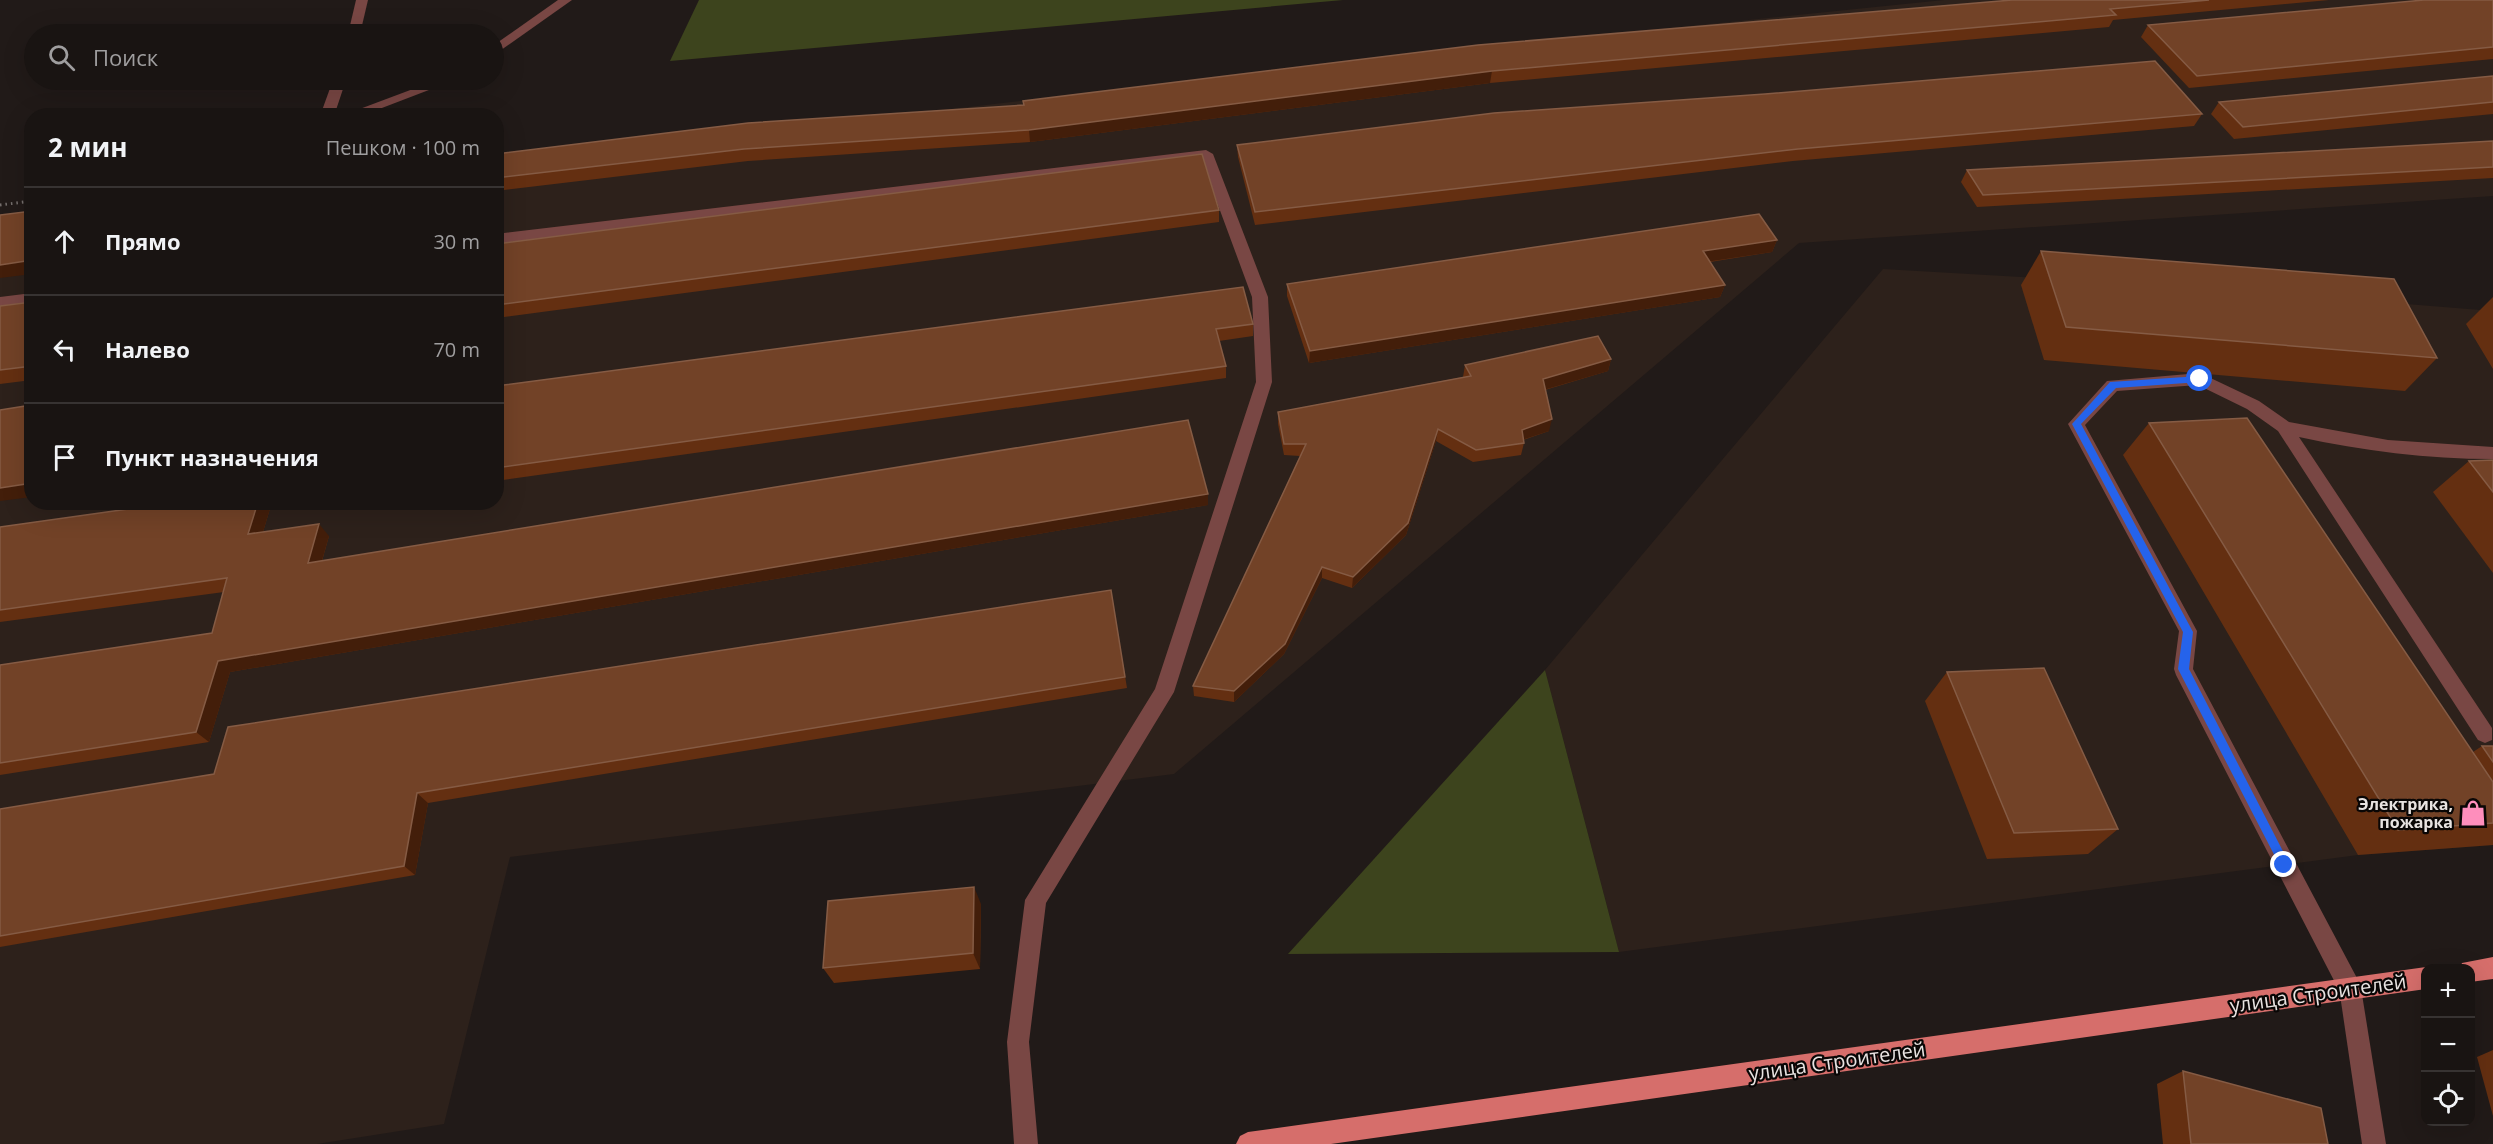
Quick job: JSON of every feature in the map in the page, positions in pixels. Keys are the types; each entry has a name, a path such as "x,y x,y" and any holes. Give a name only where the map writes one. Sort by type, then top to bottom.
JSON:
{"main road":[{"path":"2475,970 2493,968"},
{"name":"улица Строителей","path":"1248,1144 2421,979"}],"street":[{"path":"356,24 362,0"},
{"path":"504,44 566,0"},
{"path":"330,108 336,90"},
{"path":"370,108 420,90"},
{"path":"504,238 1206,154 1260,297 1264,382 1164,692 1036,900 1017,1042 1026,1144"},
{"path":"0,302 24,299"},
{"path":"2374,1144 2350,988 2183,669 2188,632 2076,424 2113,385 2200,379 2253,405 2284,427 2485,734"},
{"path":"2284,427 2345,441 2455,454 2493,453"}],"path":[{"path":"0,205 24,202"}],"shaded area":[{"path":"1944,0 2493,0 2493,196 1799,243 1174,774 510,857 444,1124 317,1144 0,1144 0,220 24,217 24,510 504,510 504,161 1458,50"},
{"path":"1883,269 2198,287 2493,311 2493,845 2358,855 1619,952 1545,670"}],"green space":[{"path":"699,0 1343,0 670,61"},
{"path":"1545,670 1619,952 1288,954"}],"building":[{"path":"2012,0 2209,0 2110,9 2116,15 1492,71 1029,130 744,149 504,177 504,153 748,123 1024,105 1023,101 1478,45"},
{"path":"2424,0 2493,0 2493,47 2197,76 2148,25"},
{"path":"2155,61 2202,114 1798,149 1255,212 1237,145 1494,113 1765,94"},
{"path":"2493,76 2493,102 2243,127 2219,102"},
{"path":"2493,141 2493,167 1983,195 1967,170"},
{"path":"1202,154 1219,210 504,304 504,243"},
{"path":"24,212 24,261 0,265 0,215"},
{"path":"1759,214 1777,240 1703,251 1725,285 1310,351 1287,284"},
{"path":"2041,251 2394,279 2437,358 2066,327"},
{"path":"1243,287 1253,324 1216,329 1226,366 504,467 504,385"},
{"path":"24,303 24,367 0,370 0,306"},
{"path":"1598,336 1611,359 1543,379 1552,419 1522,430 1524,443 1476,450 1438,429 1408,523 1353,577 1322,567 1285,644 1234,691 1193,686 1306,444 1284,444 1278,412 1471,376 1465,365"},
{"path":"24,406 24,484 0,488 0,410"},
{"path":"2247,418 2493,782 2493,823 2398,830 2149,423"},
{"path":"1188,420 1208,494 218,661 196,732 0,763 0,665 212,633 227,578 0,610 0,527 121,510 256,510 248,534 319,524 308,563"},
{"path":"2493,460 2493,492 2469,461"},
{"path":"1111,590 1125,677 417,793 404,866 0,936 0,809 214,774 228,727"},
{"path":"2044,668 2118,829 2014,833 1947,672"},
{"path":"2482,746 2493,746 2493,762"},
{"path":"974,887 973,953 823,968 828,901"},
{"path":"2183,1071 2321,1108 2328,1144 2191,1144"}],"place":[{"name":"Электрика, пожарка","path":"2473,813"}],"route":[{"path":"2200,379 2113,385 2076,424 2188,632 2183,669 2284,865"}]}
